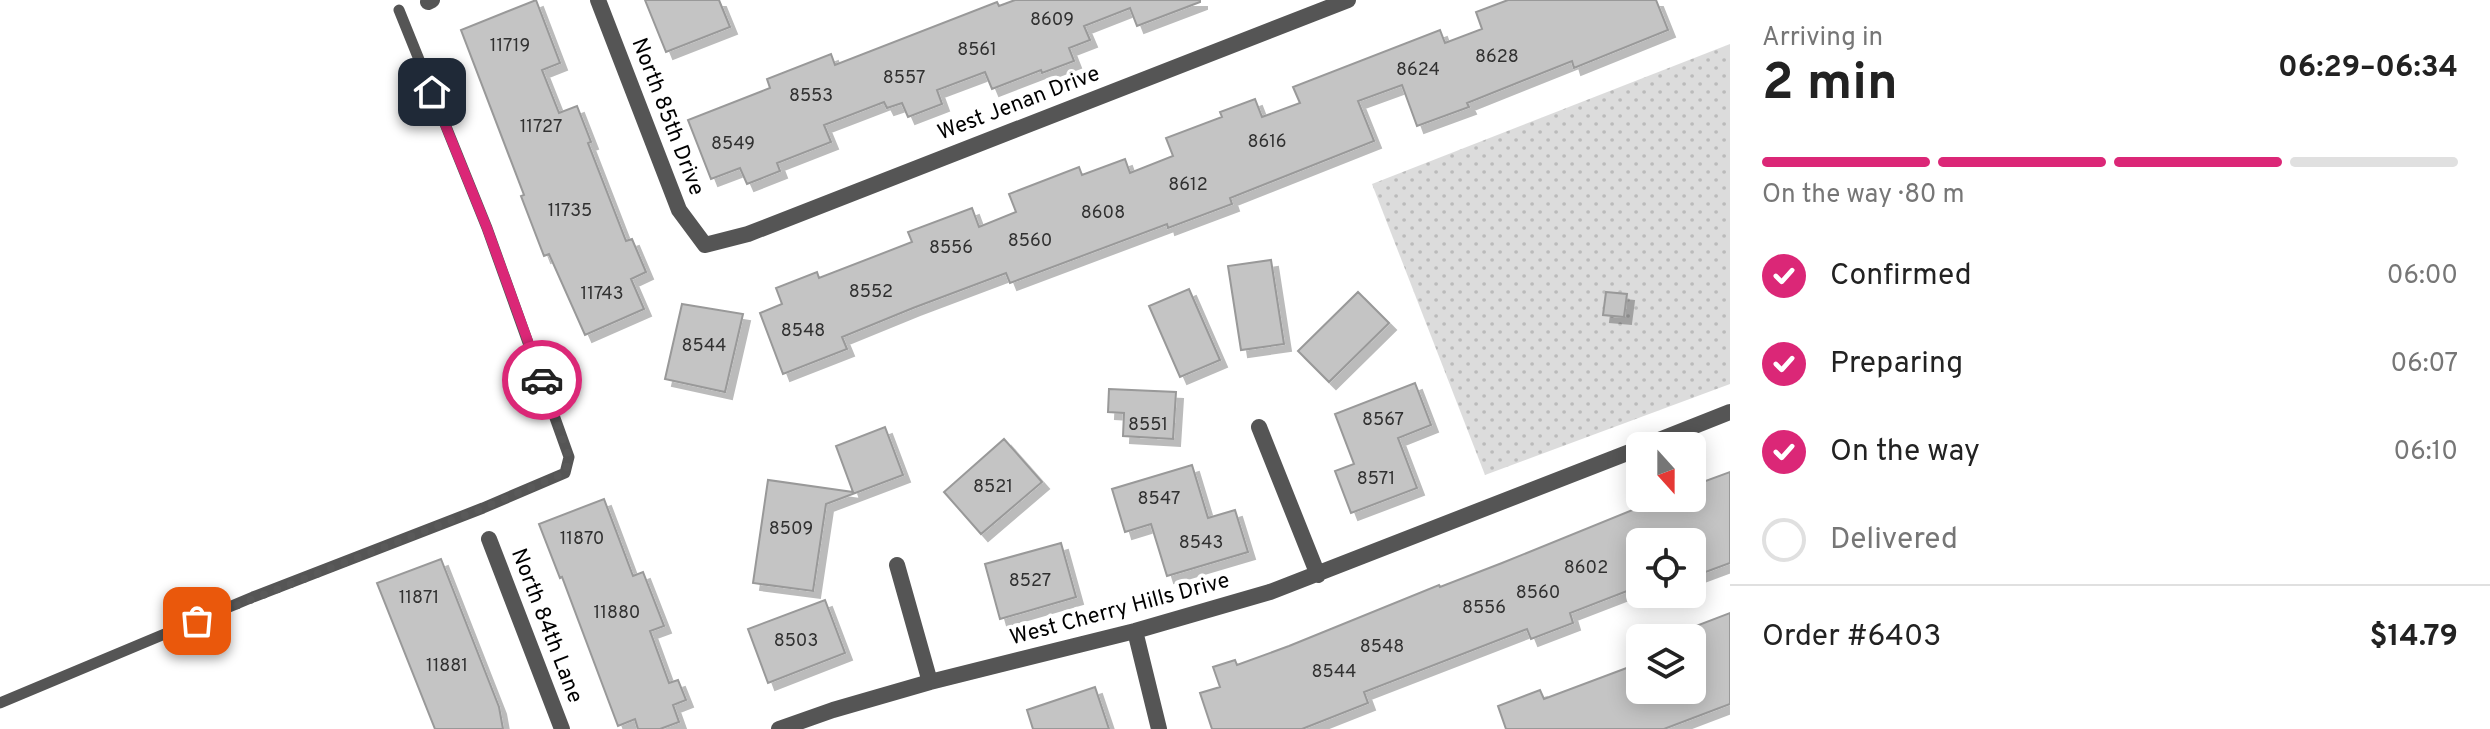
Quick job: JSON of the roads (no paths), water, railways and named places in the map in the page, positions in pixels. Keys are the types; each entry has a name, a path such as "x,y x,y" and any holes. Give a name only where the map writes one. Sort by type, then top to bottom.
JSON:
{"street":[{"name":"North 85th Drive","path":"598,0 679,210 705,245"},
{"name":"West Jenan Drive","path":"705,245 748,234 1348,0"},
{"name":"West Cherry Hills Drive","path":"1680,432 1730,412"},
{"path":"1259,427 1318,575"},
{"name":"West Cherry Hills Drive","path":"781,729 833,710 930,682 1226,606 1318,575 1626,453"},
{"name":"North 84th Lane","path":"489,539 562,729"},
{"path":"897,565 930,682"},
{"path":"1135,631 1159,729"}],"lane":[{"path":"0,703 253,597 565,473 569,457 554,414 487,228 399,10"}]}
